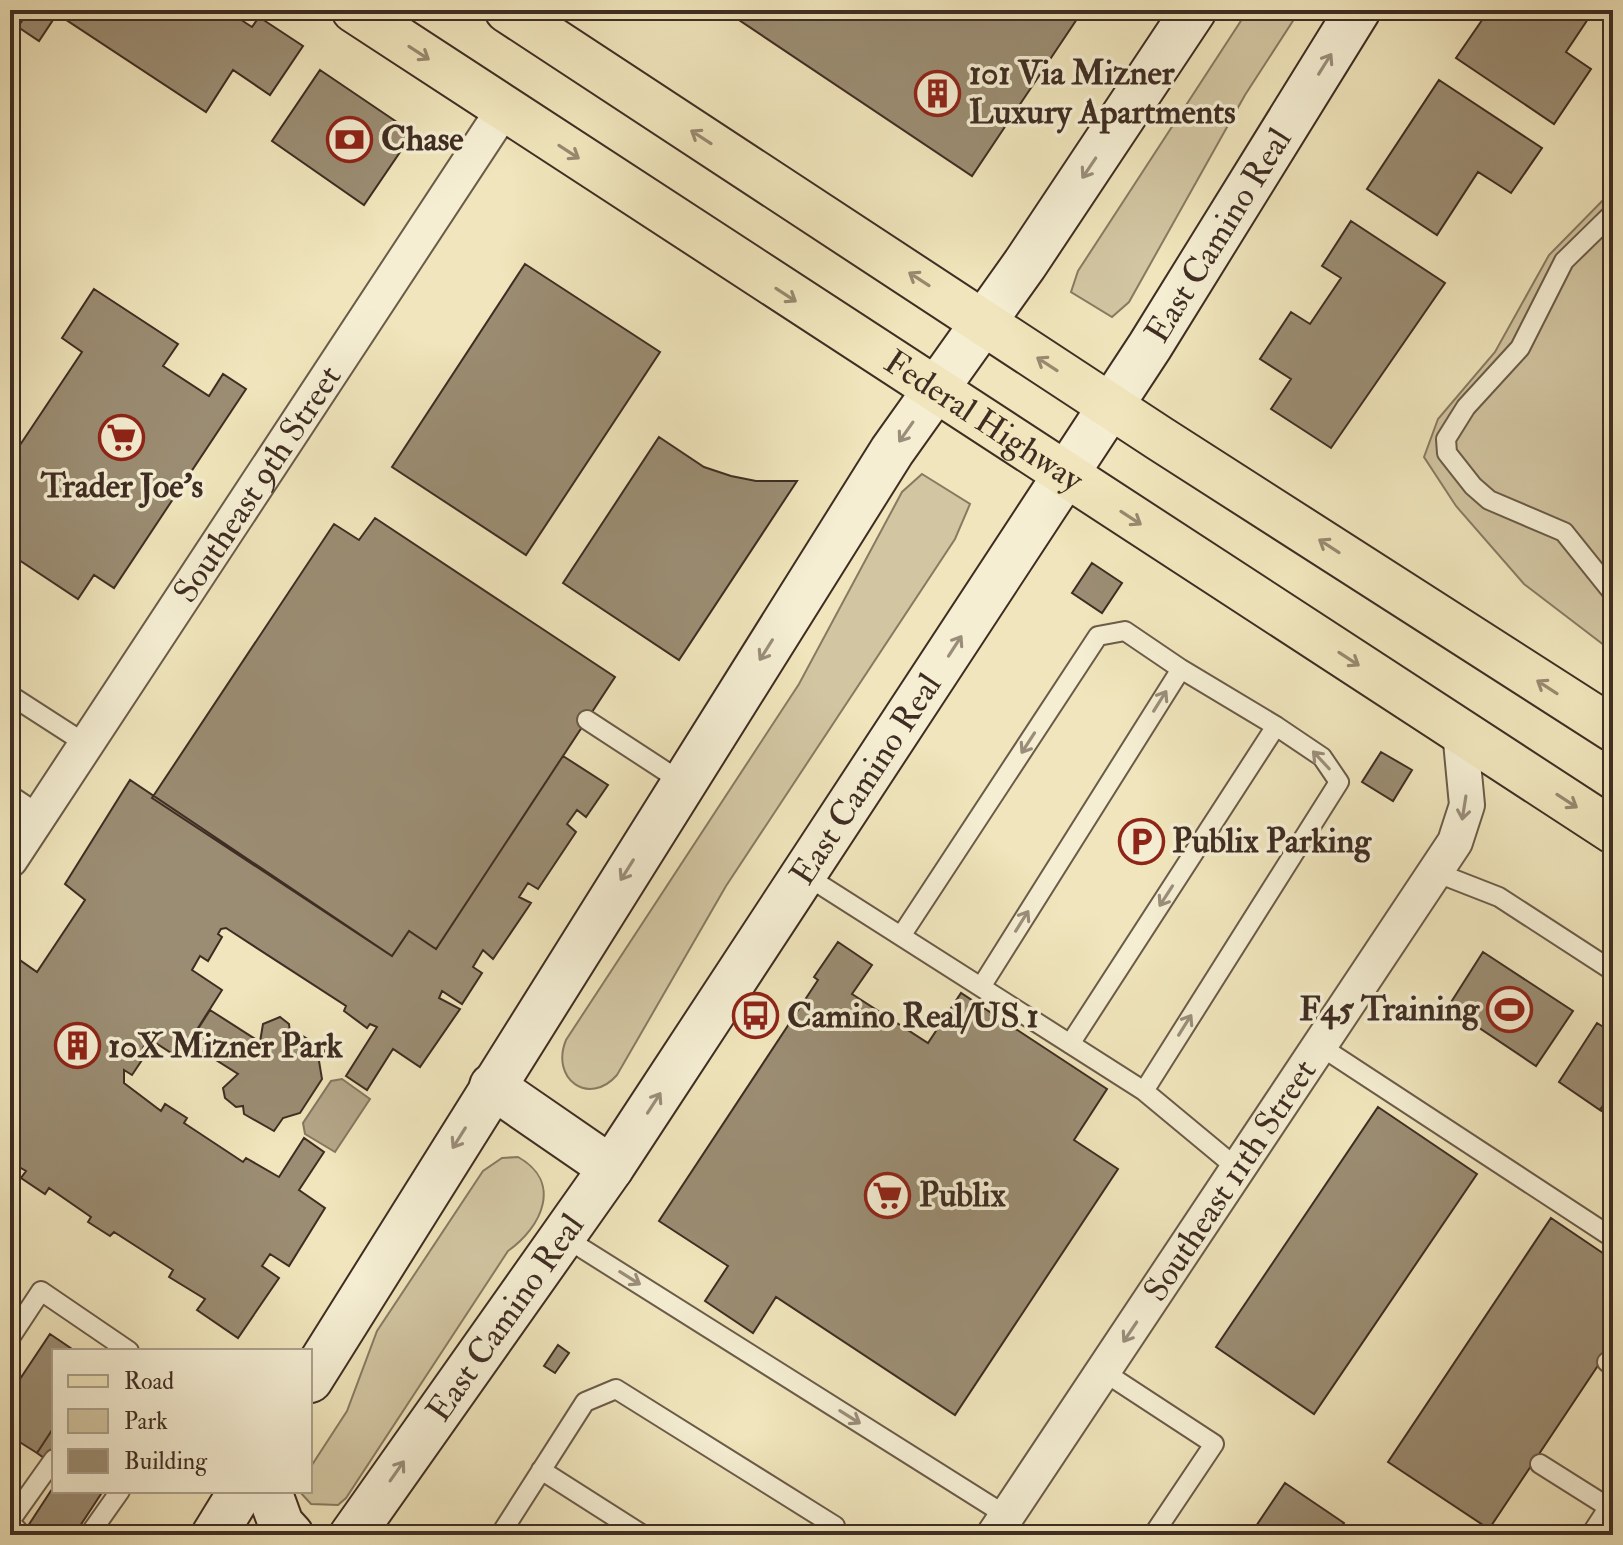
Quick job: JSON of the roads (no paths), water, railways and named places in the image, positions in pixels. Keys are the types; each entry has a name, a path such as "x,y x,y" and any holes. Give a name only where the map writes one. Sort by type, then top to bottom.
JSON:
{"main road":[{"name":"Federal Highway","path":"354,10 935,392 1613,831"},
{"path":"507,10 1111,406 1613,729"}],"street":[{"path":"312,1377 892,451 984,322 1194,10"},
{"name":"East Camino Real","path":"352,1535 564,1237 805,875 1111,406 1358,10"},
{"name":"Southeast 9th Street","path":"10,860 504,109"},
{"name":"Southeast 11th Street","path":"1001,1525 1455,842 1467,805 1460,731"},
{"path":"492,1086 611,1168"},
{"path":"270,1493 281,1524 291,1535"},
{"path":"1600,1535 1613,1512"}],"lane":[{"path":"1613,213 1564,261 1548,300 1520,348 1466,407 1446,439 1447,453 1473,486 1489,500 1564,532 1613,593"},
{"path":"901,936 1098,636 1125,631 1276,726 1322,757 1339,782 1144,1091"},
{"path":"981,987 1181,669"},
{"path":"10,695 86,744"},
{"path":"587,720 682,782"},
{"path":"1070,1044 1276,726"},
{"path":"10,795 40,815"},
{"path":"1435,872 1499,897 1613,971"},
{"path":"805,875 1144,1091 1238,1169"},
{"path":"1320,1046 1613,1238"},
{"path":"564,1237 1001,1525"},
{"path":"10,1338 41,1291 126,1349"},
{"path":"1104,1372 1214,1444 1153,1535"},
{"path":"500,1535 585,1402 616,1389 835,1526 837,1535"},
{"path":"1540,1464 1613,1512"},
{"path":"22,1535 10,1522 46,1487 52,1466"},
{"path":"541,1470 643,1535"},
{"path":"91,1523 118,1493"}],"place":[{"name":"101 Via Mizner Luxury Apartments","path":"938,93"},
{"name":"Chase","path":"350,139"},
{"name":"Trader Joe's","path":"122,438"},
{"name":"Publix Parking","path":"1141,841"},
{"name":"F45 Training","path":"1510,1009"},
{"name":"Camino Real/US 1","path":"756,1016"},
{"name":"10X Mizner Park","path":"77,1046"},
{"name":"Publix","path":"888,1195"}]}
